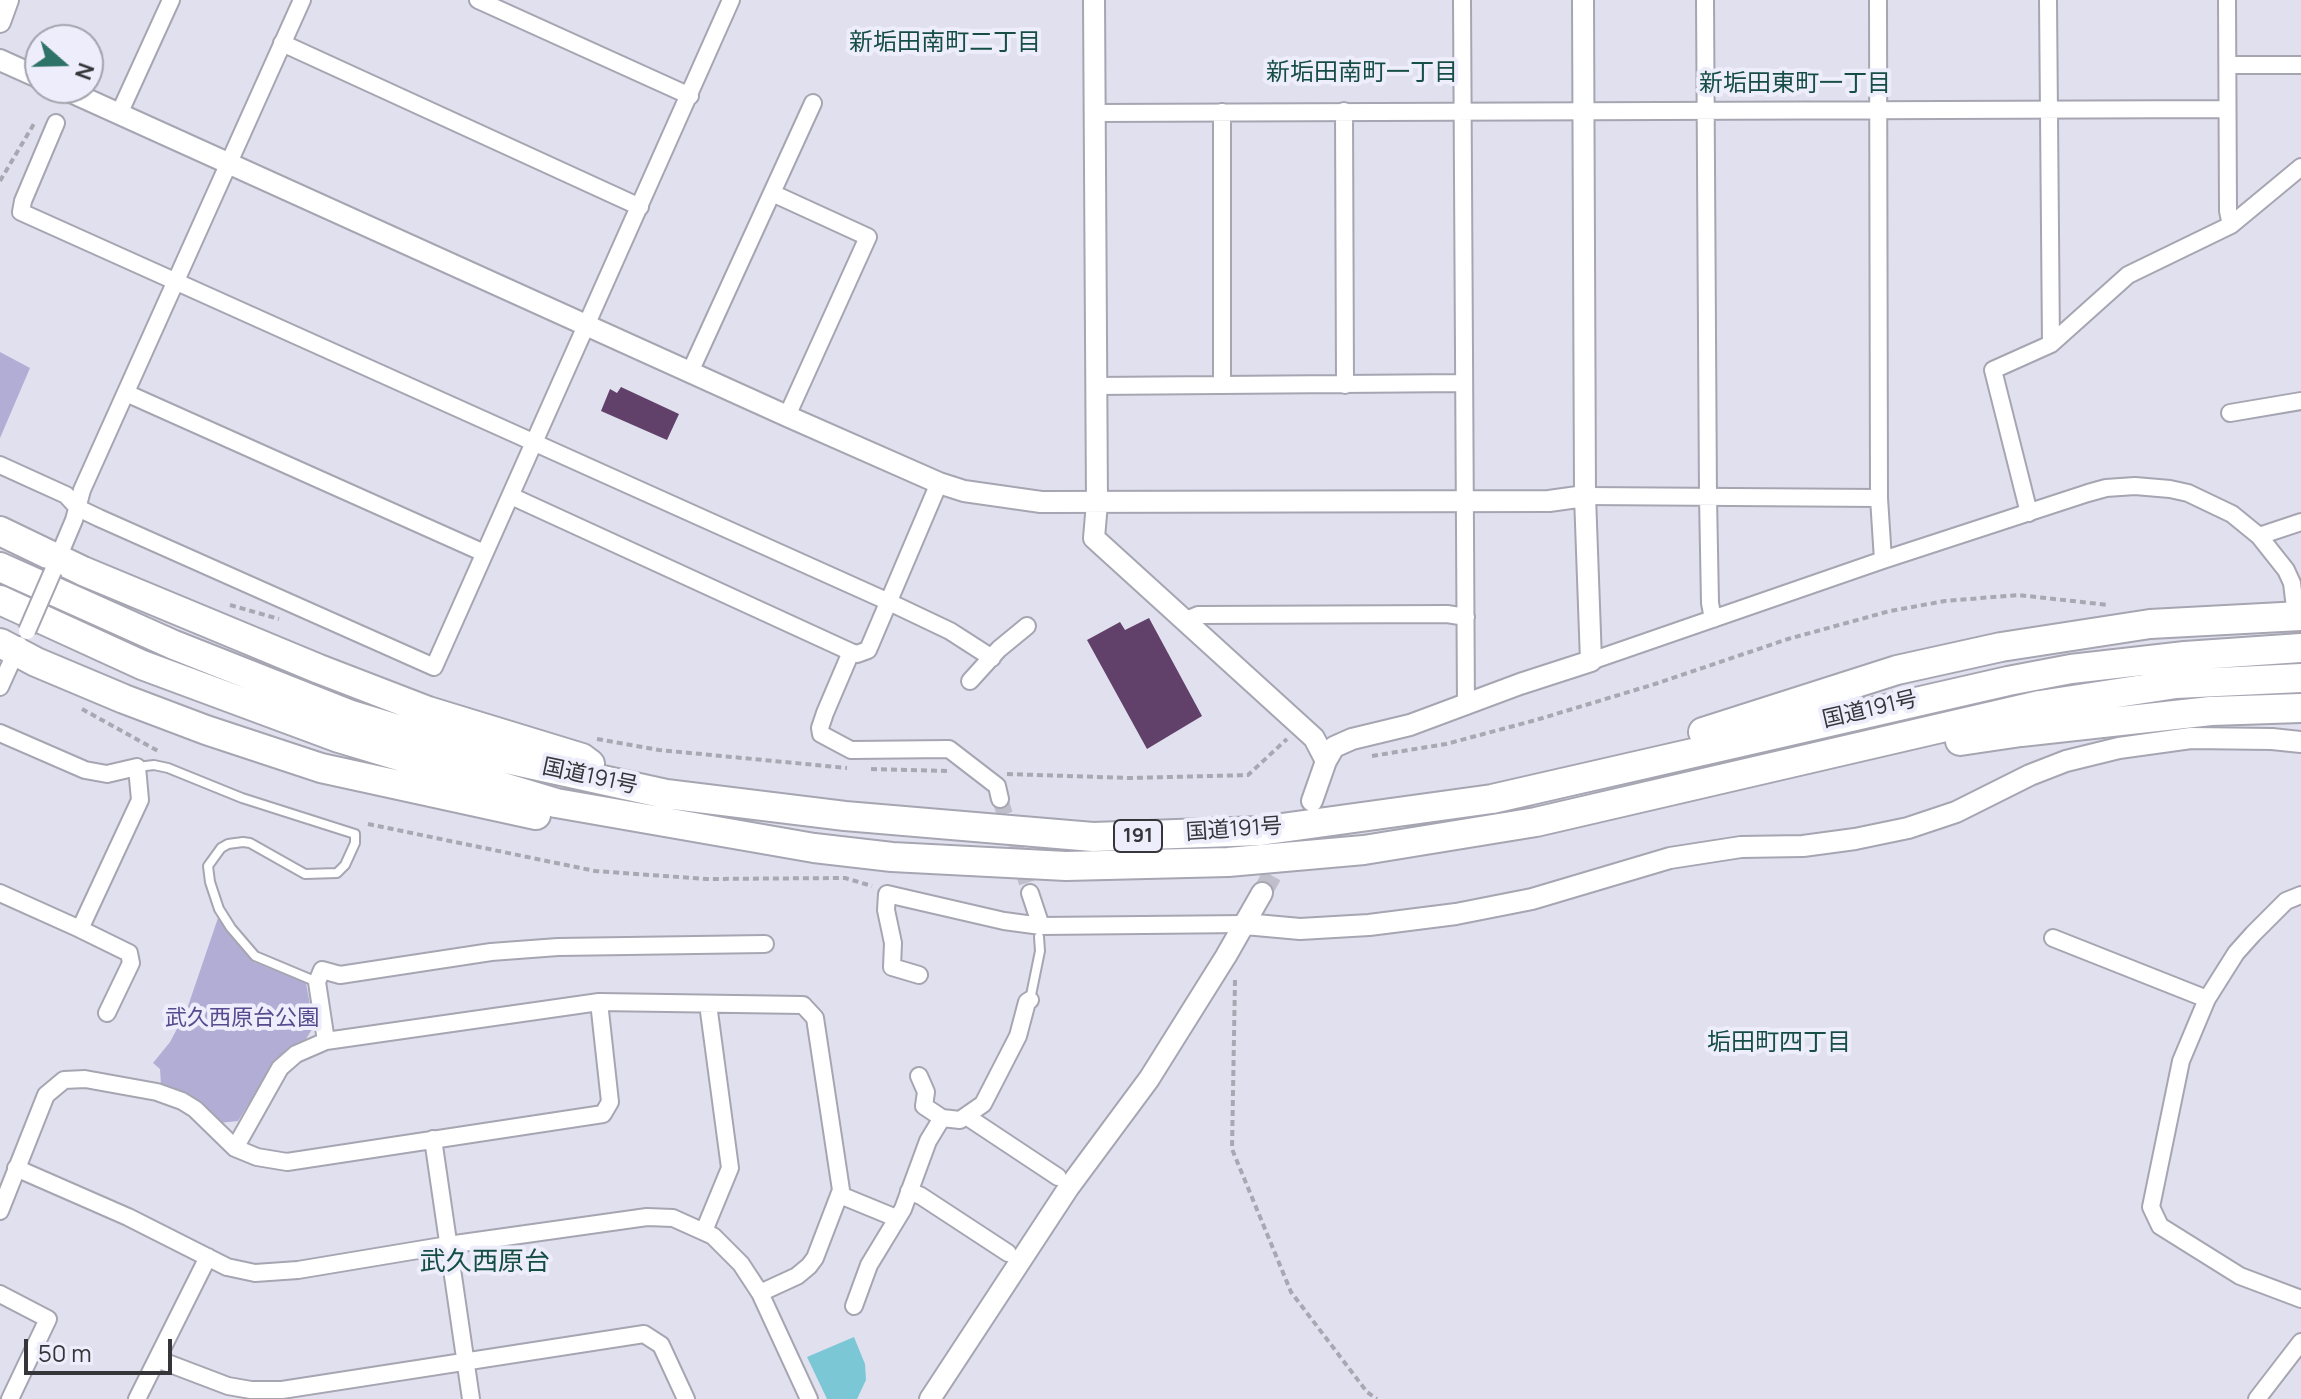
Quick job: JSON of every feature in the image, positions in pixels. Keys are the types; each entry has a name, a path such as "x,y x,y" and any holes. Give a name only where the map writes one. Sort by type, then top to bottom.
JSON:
{"highway":[{"path":"0,531 56,565 428,711 582,758 616,783"},
{"name":"国道191号","path":"0,567 174,645 351,715 466,750 666,794 845,816 1093,837 1260,831 1492,799 1829,720 2071,669 2185,656 2301,648"},
{"name":"国道191号","path":"0,600 142,665 339,738 556,803 814,848 892,857 1066,866 1228,862 1364,850 1536,822 2040,705 2176,684 2301,678"},
{"path":"1492,799 1897,670 2150,624 2298,616"},
{"path":"14,642 124,699 321,768 642,835 814,848"},
{"path":"1737,776 2021,732 2211,711 2301,708"}],"street":[{"path":"0,22 8,0"},
{"path":"119,114 171,0"},
{"path":"0,687 14,642 56,565 82,490 302,0"},
{"path":"478,0 690,96"},
{"path":"0,465 66,495 78,508 434,667 731,0"},
{"path":"1094,0 1097,503 1094,538 1314,738 1326,761"},
{"path":"1462,0 1466,706"},
{"path":"1583,0 1585,496 1591,661"},
{"path":"1705,0 1708,497 1713,619"},
{"path":"1878,0 1879,498 1883,560"},
{"path":"2048,0 2051,344"},
{"path":"2227,0 2228,211 2231,225"},
{"path":"282,43 640,207"},
{"path":"0,60 24,71"},
{"path":"2228,65 2301,65"},
{"path":"690,372 813,103"},
{"path":"97,104 787,416 939,483 987,497 1097,503 1549,501 1585,496 1879,498"},
{"path":"1095,113 2227,109"},
{"path":"1344,111 1345,385"},
{"path":"1222,112 1222,385"},
{"path":"56,123 21,212 889,602 967,640 992,658"},
{"path":"2029,513 1993,370 2051,344 2128,275 2231,225 2301,167"},
{"path":"772,193 868,237 787,416"},
{"path":"1096,386 1464,383"},
{"path":"126,393 484,553"},
{"path":"2230,413 2301,401"},
{"path":"511,496 857,654 868,650 939,483"},
{"path":"1312,801 1334,747 1352,739 1410,725 1520,684 1883,560 2106,488 2159,488 2188,493 2218,507 2259,536 2297,583 2298,616"},
{"path":"2259,536 2301,522"},
{"path":"1184,621 1198,615 1447,614 1466,617"},
{"path":"970,681 1027,626"},
{"path":"851,652 825,713 821,734 851,750 949,749 997,786 1000,799"},
{"path":"0,733 85,770 107,774 137,767 140,800 80,929"},
{"path":"919,975 892,967 893,943 886,910 887,894 1040,932 1245,924 1300,929 1369,925 1456,914 1532,899 1670,858 1741,847 1824,843 1908,828 1956,812 2030,775 2066,761 2119,748 2191,738 2301,742"},
{"path":"0,893 129,953 131,963 107,1013"},
{"path":"1030,893 1040,932"},
{"path":"930,1399 1069,1187 1149,1079 1262,893"},
{"path":"2301,895 2286,901 2253,934 2236,953 2207,999 2181,1061 2151,1207 2160,1226 2240,1276 2301,1299"},
{"path":"2053,938 2207,999"},
{"path":"326,1041 317,982 322,970 340,975 491,952 558,947 765,944"},
{"path":"919,1076 926,1092 924,1106 942,1118 960,1120 966,1116 983,1104 1018,1036 1030,1000"},
{"path":"0,1211 46,1095 64,1080 76,1078 157,1092 182,1101 195,1109 235,1148 257,1157 287,1162 603,1114 610,1102 599,1002"},
{"path":"235,1148 280,1068 296,1054 326,1041 599,1002 803,1005 815,1018 841,1190 815,1258 809,1266 797,1276 760,1293"},
{"path":"704,1231 730,1168 708,1004"},
{"path":"966,1116 1058,1177"},
{"path":"854,1306 869,1265 896,1218 915,1194 928,1141 942,1118"},
{"path":"433,1139 471,1399"},
{"path":"16,1168 243,1271 282,1272 448,1245 662,1216 685,1221 721,1244 741,1264 760,1293 809,1399"},
{"path":"915,1194 1008,1253"},
{"path":"840,1195 896,1218"},
{"path":"137,1399 208,1257"},
{"path":"0,1294 48,1319 10,1399"},
{"path":"157,1359 228,1386 282,1390 644,1334 661,1345 686,1399"},
{"path":"2257,1399 2301,1342"}],"lane":[{"path":"137,767 154,765 168,768 242,798 355,834 355,843 345,865 337,873 305,874 243,842 221,848 208,866 219,909 255,956 317,982"},
{"path":"1030,1000 1040,951 1040,932"}],"path":[{"path":"0,181 41,113"},
{"path":"1364,755 1375,756 1446,744 1536,720 1788,639 1890,611 1945,601 2018,595 2123,607"},
{"path":"221,602 281,620"},
{"path":"73,704 160,752"},
{"path":"597,739 659,750 820,766 1129,778 1248,775 1254,773 1290,736"},
{"path":"368,824 595,871 706,879 845,878 876,887 876,896"},
{"path":"1226,956 1235,976 1232,1149 1291,1292 1367,1392 1377,1399"}],"green space":[{"path":"0,352 30,368 0,438"},
{"name":"武久西原台公園","path":"218,918 254,962 306,983 314,1026 306,1039 290,1048 271,1068 238,1121 219,1123 186,1093 161,1085 160,1069 153,1063 170,1042 186,1012"}],"water":[{"path":"854,1337 865,1364 866,1380 857,1399 827,1399 807,1357"}],"building":[{"path":"621,387 679,414 667,440 601,411 610,389 617,393"},
{"path":"1149,618 1202,716 1147,749 1087,640 1120,622 1125,630"}],"tunnel":[{"path":"1000,799 1030,893"},
{"path":"1262,893 1285,851"}],"district":[{"name":"新垢田南町二丁目","path":"945,43"},
{"name":"新垢田南町一丁目","path":"1362,73"},
{"name":"新垢田東町一丁目","path":"1795,84"},
{"name":"垢田町四丁目","path":"1779,1043"},
{"name":"武久西原台","path":"485,1263"}]}
